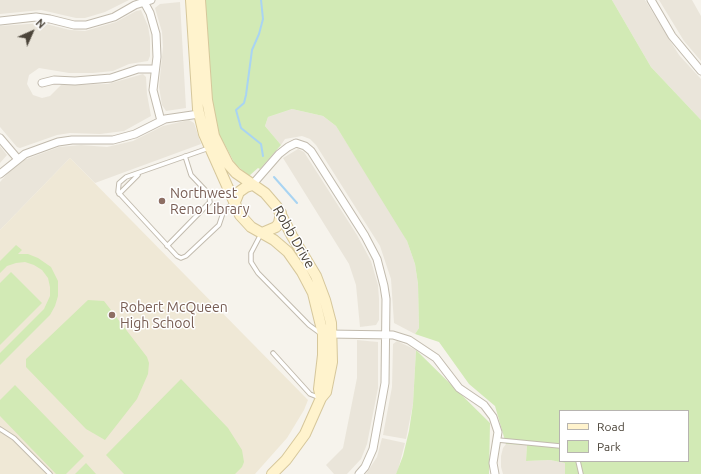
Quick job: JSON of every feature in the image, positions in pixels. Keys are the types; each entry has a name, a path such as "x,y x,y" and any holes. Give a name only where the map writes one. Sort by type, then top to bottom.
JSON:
{"street":[{"name":"Robb Drive","path":"191,0 199,114 214,148 238,211 245,221 288,252 302,272 317,303 327,334"},
{"name":"Robb Drive","path":"200,0 207,100 214,148 228,164 252,185 269,197 281,212 292,236 316,276 325,300 327,334 319,389 321,398 305,434 286,460 272,474"},
{"path":"651,0 672,36 701,72"},
{"path":"0,21 44,18 74,25 86,25 114,17 146,1 156,34 157,57 153,90 161,121"},
{"path":"42,83 54,80 75,81 111,78 138,69 155,69"},
{"path":"0,174 17,158 35,149 66,140 102,141 124,138 161,121 199,114"},
{"path":"0,138 17,158"},
{"path":"235,202 240,191 252,185 279,154 288,147 296,144 302,144 311,151 366,236 377,260 384,286 386,334 385,383 373,449 365,467 359,474"},
{"path":"262,233 276,227 279,223 281,212"},
{"path":"327,334 386,334 409,340 436,358 459,388 489,411 496,423 498,440 493,463 495,474"}],"lane":[{"path":"214,148 185,156 126,177 120,181 117,188 119,194 179,258 186,256 219,225 224,210 235,202"},
{"path":"167,246 210,202 208,193 191,175 185,156"},
{"path":"119,194 138,174"},
{"path":"262,233 251,253 251,262 258,273 309,325 327,334"},
{"path":"273,353 310,394 321,398"},
{"path":"0,429 14,438 50,474"},
{"path":"498,440 559,446"},
{"path":"578,462 581,474"}],"shaded area":[{"path":"0,0 129,0 105,12 85,18 76,18 41,10 0,14"},
{"path":"612,0 645,0 679,55 701,79 701,120 651,67"},
{"path":"659,0 692,0 701,16 701,61 684,41"},
{"path":"180,2 186,108 166,111 162,105 159,87 163,47 162,32 155,8 160,4"},
{"path":"141,10 148,26 150,38 150,56 148,61 129,64 113,71 93,73 69,73 39,68 29,75 27,84 33,95 42,98 50,96 61,85 108,84 143,74 146,77 151,116 124,131 100,134 70,133 57,135 20,148 17,147 0,127 0,26 42,23 70,30 85,31 116,22 136,11"},
{"path":"292,109 323,116 336,126 399,225 407,241 415,264 418,284 419,328 415,334 394,323 391,279 380,246 316,145 310,139 302,136 285,139 281,145 265,126 268,117"},
{"path":"189,120 194,123 201,144 95,183 70,158 0,230 0,182 9,172 24,160 59,147 81,145 107,147 133,141 163,126"},
{"path":"0,146 7,155 0,163"},
{"path":"298,149 304,152 357,235 371,261 378,285 379,320 376,325 360,327 356,285 349,264 283,158"},
{"name":"Robert McQueen High School","path":"70,158 308,400 304,410 287,438 255,474 0,474 0,230"},
{"path":"357,340 378,342 378,388 367,444 361,459 347,474 334,474 326,465 343,448 357,378"},
{"path":"397,341 416,350 413,404 406,439 383,435 392,387 393,344"},
{"path":"382,438 405,443 398,470 396,474 366,474 377,457"},
{"path":"506,444 527,445 526,461 550,460 565,463 566,474 503,474 501,467 501,456 503,448"}],"green space":[{"path":"205,0 612,0 651,67 701,120 701,474 565,474 565,463 560,462 689,462 689,410 559,410 559,462 550,460 526,461 527,445 506,444 495,406 469,384 439,342 415,334 419,328 418,284 415,264 407,241 336,126 323,116 292,109 268,117 265,126 281,145 260,169 258,168 249,176 235,164 219,134 211,101"},
{"path":"16,245 22,250 18,254 28,254 38,258 51,267 58,281 58,296 50,315 0,365 0,353 44,309 50,296 48,278 42,270 34,265 25,262 16,263 7,266 0,273 0,261"},
{"path":"11,272 42,303 0,345 0,283"},
{"path":"88,300 104,301 147,357 149,363 148,374 137,399 105,440 86,429 26,367 26,359"},
{"path":"416,350 490,423 489,474 396,474 403,456 409,431 413,404"},
{"path":"181,379 228,428 242,450 244,462 242,467 235,474 124,474 106,455"},
{"path":"15,385 84,456 66,474 56,474 0,416 0,400"},
{"path":"86,463 96,474 75,474"}],"waterway":[{"path":"261,0 263,19 259,34 252,50 246,95 244,103 236,110 241,128 261,144 263,156"},
{"path":"274,177 297,203"}],"place":[{"name":"Northwest Reno Library","path":"162,201"},
{"name":"Robert McQueen High School","path":"112,315"}]}
